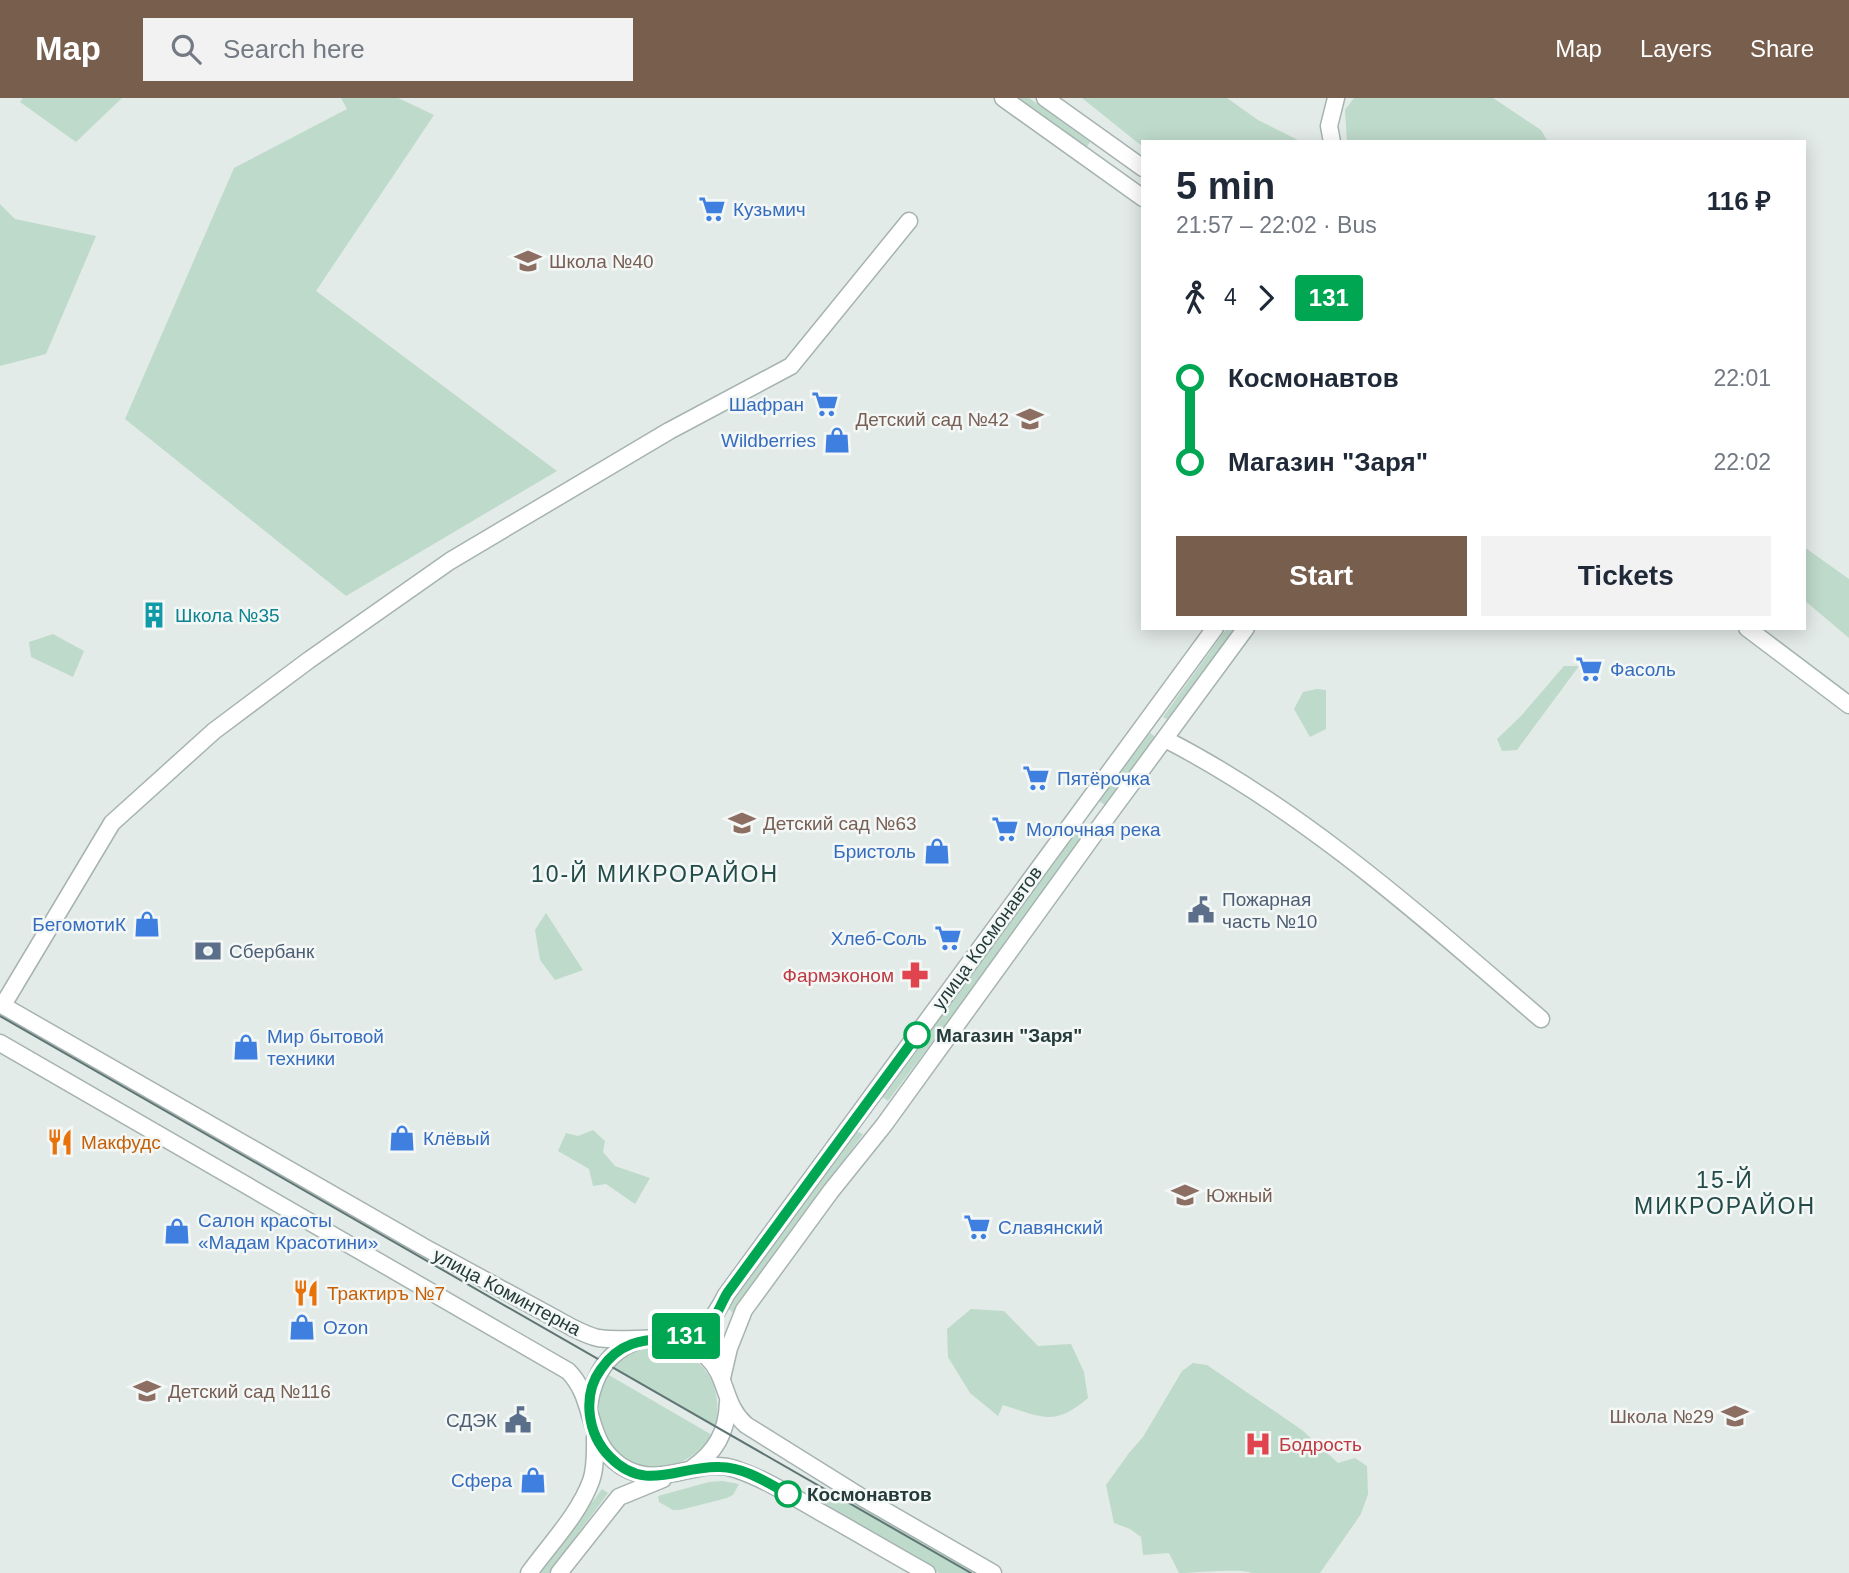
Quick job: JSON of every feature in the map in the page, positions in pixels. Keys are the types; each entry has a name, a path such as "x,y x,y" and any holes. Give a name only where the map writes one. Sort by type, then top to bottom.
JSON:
{"street":[{"path":"1003,98 1141,197"},
{"path":"1045,98 1141,167"},
{"path":"1332,140 1329,126 1336,98"},
{"path":"1093,164 1109,143"},
{"path":"2,1004 112,823 205,740 309,660 450,561 668,432 791,366 909,221"},
{"name":"улица Космонавтов","path":"589,1406 596,1377 615,1353 642,1339 685,1336 712,1321 726,1295 1214,630"},
{"name":"улица Космонавтов","path":"722,1378 729,1348 744,1310 831,1191 884,1125 1245,630"},
{"path":"1750,630 1849,705"},
{"path":"1165,739 1298,819 1416,912 1541,1019"},
{"name":"улица Коминтерна","path":"2,1004 414,1241 573,1328 599,1338 657,1338 684,1342 696,1348 715,1366 722,1378 728,1402 741,1420 753,1430 863,1498 993,1573"},
{"name":"улица Коминтерна","path":"0,1043 561,1367 575,1378 589,1406 595,1434 611,1458 622,1466 649,1476 675,1475 707,1467 733,1468 766,1482 927,1573"},
{"path":"863,1108 884,1125"},
{"path":"559,1573 619,1497 691,1469 704,1460 715,1448 726,1425 728,1402"},
{"path":"529,1573 576,1508 591,1481 595,1466 595,1434"}],"green space":[{"path":"23,98 122,98 76,142 20,102"},
{"path":"341,98 398,98 434,115 316,291 557,471 346,596 125,419 234,168 347,109"},
{"path":"1017,98 1029,98 1090,142 1086,148"},
{"path":"1082,98 1227,98 1258,120 1298,140 1141,140 1141,145"},
{"path":"1354,98 1493,98 1541,130 1547,140 1347,140 1345,110"},
{"path":"0,204 15,219 96,236 46,354 0,366"},
{"path":"1806,548 1849,579 1849,638 1806,602"},
{"path":"1226,630 1238,630 1170,721 1163,717"},
{"path":"53,634 84,651 73,677 31,657 29,642"},
{"path":"1564,666 1579,666 1517,750 1502,751 1497,739 1521,716"},
{"path":"1326,690 1326,729 1310,737 1294,709 1303,692"},
{"path":"1150,733 1157,738 1106,806 1099,801"},
{"path":"1081,827 1089,833 888,1101 881,1096"},
{"path":"546,913 583,970 555,980 540,960 535,930"},
{"path":"593,1130 605,1141 603,1152 615,1166 650,1178 635,1204 606,1184 593,1186 589,1169 558,1151 566,1133 578,1136"},
{"path":"855,1131 863,1134 733,1313 728,1308"},
{"path":"971,1309 1004,1311 1038,1346 1071,1344 1084,1372 1088,1398 1057,1416 1038,1416 1003,1405 998,1416 970,1393 948,1357 947,1329"},
{"path":"665,1346 690,1356 708,1374 717,1398 715,1426 611,1366 635,1350"},
{"path":"1193,1363 1207,1365 1302,1430 1338,1463 1355,1458 1367,1466 1368,1494 1361,1514 1320,1573 1179,1573 1169,1553 1143,1555 1141,1537 1114,1523 1106,1485 1143,1437 1182,1371"},
{"path":"607,1374 712,1435 696,1452 678,1463 659,1467 640,1465 622,1458 608,1445 600,1427 597,1401"},
{"path":"722,1481 739,1484 733,1495 680,1510 673,1510 659,1502 658,1496"},
{"path":"602,1489 608,1493 549,1573 540,1573"},
{"path":"836,1489 980,1573 939,1573 823,1506"}],"tram line":[{"path":"0,1016 971,1573"}],"bus line":[{"name":"131","path":"788,1494 733,1468 721,1466 691,1469 675,1475 649,1476 635,1473 611,1458 601,1447 590,1420 591,1391 600,1369 615,1353 628,1345 642,1339 685,1336 712,1321 726,1295 917,1035"}],"place":[{"name":"Кузьмич","path":"712,209"},
{"name":"Школа №40","path":"528,261"},
{"name":"Шафран","path":"825,404"},
{"name":"Детский сад №42","path":"1030,419"},
{"name":"Wildberries","path":"837,440"},
{"name":"Школа №35","path":"154,615"},
{"name":"Фасоль","path":"1589,669"},
{"name":"Пятёрочка","path":"1036,778"},
{"name":"Детский сад №63","path":"742,823"},
{"name":"Молочная река","path":"1005,829"},
{"name":"Бристоль","path":"937,851"},
{"name":"Пожарная часть №10","path":"1201,910"},
{"name":"БегомотиК","path":"147,924"},
{"name":"Хлеб-Соль","path":"948,938"},
{"name":"Сбербанк","path":"208,951"},
{"name":"Фармэконом","path":"915,975"},
{"name":"Магазин \"Заря\"","path":"917,1035"},
{"name":"Мир бытовой техники","path":"246,1047"},
{"name":"Клёвый","path":"402,1138"},
{"name":"Макфудс","path":"60,1142"},
{"name":"Южный","path":"1185,1195"},
{"name":"Славянский","path":"977,1227"},
{"name":"Салон красоты «Мадам Красотини»","path":"177,1231"},
{"name":"Трактиръ №7","path":"306,1293"},
{"name":"Ozon","path":"302,1327"},
{"name":"Детский сад №116","path":"147,1391"},
{"name":"Школа №29","path":"1735,1416"},
{"name":"СДЭК","path":"518,1420"},
{"name":"Бодрость","path":"1258,1444"},
{"name":"Сфера","path":"533,1480"},
{"name":"Космонавтов","path":"788,1494"}],"district":[{"name":"10-Й МИКРОРАЙОН","path":"655,874"},
{"name":"15-Й МИКРОРАЙОН","path":"1725,1193"}]}
